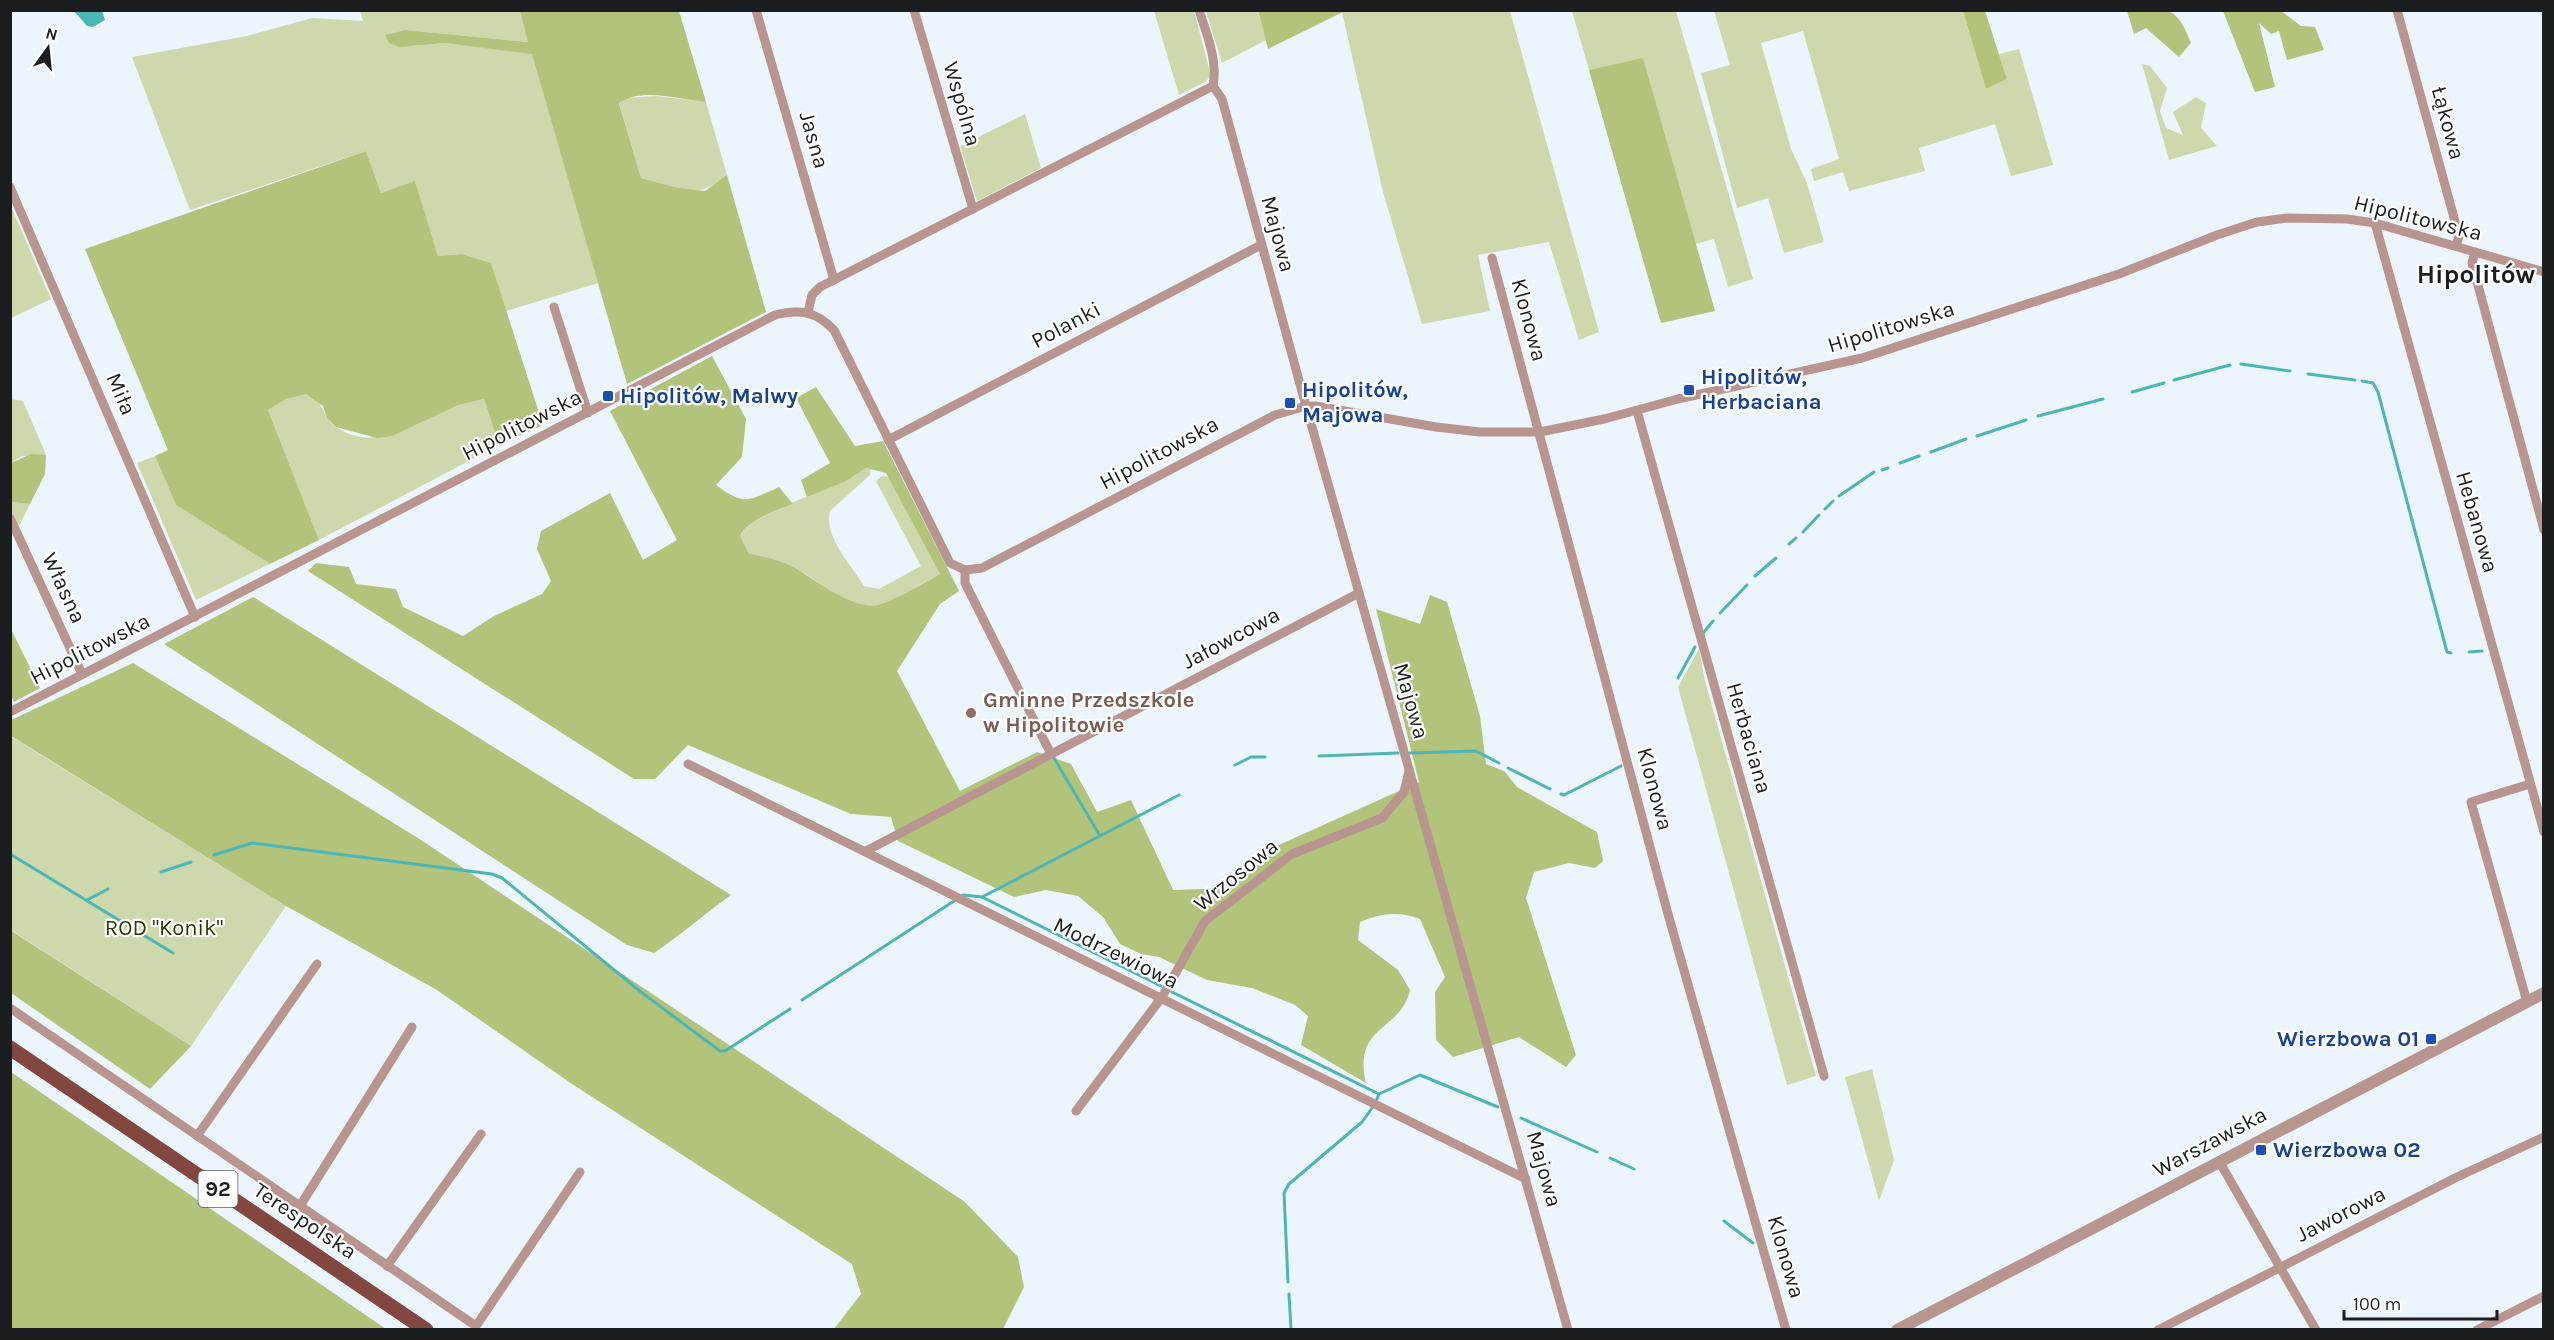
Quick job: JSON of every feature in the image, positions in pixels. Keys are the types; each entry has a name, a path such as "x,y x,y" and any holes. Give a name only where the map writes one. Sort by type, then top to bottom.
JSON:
{"main road":[{"name":"Terespolska","path":"10,1048 426,1329"}],"street":[{"name":"Jasna","path":"756,10 834,280"},
{"name":"Wspólna","path":"914,10 973,210"},
{"path":"1051,754 965,583 965,570 950,563 834,330 821,317 808,312 817,289 1213,86 1216,72 1214,61 1199,10"},
{"name":"Łąkowa","path":"2397,10 2459,236 2456,246"},
{"name":"Majowa","path":"1213,86 1222,99 1306,406 1569,1329"},
{"name":"Miła","path":"10,188 195,617"},
{"name":"Hipolitowska","path":"965,570 982,568 1275,415 1306,406 1480,432 1540,432 1862,358 2119,274 2257,222 2287,218 2323,218 2375,223 2544,272"},
{"name":"Hebanowa","path":"2375,223 2544,832"},
{"name":"Polanki","path":"888,440 1261,245"},
{"path":"2475,252 2472,263 2489,332 2544,530"},
{"name":"Klonowa","path":"1492,258 1668,914 1786,1329"},
{"path":"554,307 588,413"},
{"name":"Hipolitowska","path":"10,712 775,315 789,311 808,312"},
{"name":"Herbaciana","path":"1637,411 1824,1076"},
{"name":"Własna","path":"10,518 82,674"},
{"name":"Jałowcowa","path":"866,851 1359,592"},
{"name":"Modrzewiowa","path":"688,764 1526,1179"},
{"name":"Wrzosowa","path":"1076,1111 1162,997 1205,921 1292,854 1382,818 1404,792 1410,769"},
{"path":"2527,1002 2471,802 2530,784"},
{"path":"197,1136 316,964"},
{"name":"Warszawska","path":"1897,1329 2544,993"},
{"path":"10,1008 476,1326 580,1172"},
{"path":"300,1206 412,1027"},
{"path":"387,1266 481,1134"},
{"name":"Jaworowa","path":"2158,1329 2457,1177 2544,1137"},
{"path":"2219,1161 2316,1329"},
{"path":"2477,1329 2544,1296"}],"green space":[{"path":"1258,10 1345,10 1345,11 1268,49"},
{"path":"1345,10 1510,11 1599,332 1579,340 1549,242 1478,255 1490,311 1422,324 1383,192 1342,12"},
{"path":"360,11 520,11 529,42 405,30 386,35 412,46 445,43 532,53 598,283 506,311 491,263 462,254 438,256 415,182 381,193 366,151 190,210 132,57 247,36 312,18 363,21"},
{"path":"520,11 679,11 706,102 650,95 628,98 619,103 641,178 678,188 705,191 727,175 766,312 627,384 532,54 445,43 400,47 389,43 385,35 405,30 528,42"},
{"path":"1154,11 1194,11 1211,76 1205,82 1179,95"},
{"path":"1206,11 1258,11 1266,40 1222,63"},
{"path":"1572,11 1676,11 1753,279 1728,287 1714,239 1695,244 1643,59 1589,70"},
{"path":"1714,11 1963,11 1986,89 2007,79 1999,54 2019,49 2053,165 2011,176 1995,124 1919,148 1925,171 1849,191 1843,172 1814,181 1811,169 1839,159 1803,31 1761,43 1791,149 1807,183 1824,242 1784,253 1768,198 1737,208 1701,73 1730,65"},
{"path":"1963,11 1985,11 2007,79 1986,89"},
{"path":"2127,11 2168,11 2180,21 2191,43 2179,57 2146,28 2134,34"},
{"path":"2223,11 2281,11 2301,26 2315,27 2324,50 2287,60 2279,31 2271,34 2259,23 2275,87 2255,92"},
{"path":"1643,58 1715,311 1661,323 1589,70"},
{"path":"2142,64 2150,66 2167,88 2160,111 2166,128 2183,135 2173,112 2196,97 2206,103 2201,128 2217,146 2169,160"},
{"path":"656,96 706,102 727,175 716,183 695,190 676,188 641,178 619,102 626,98"},
{"path":"1025,114 1041,168 977,201 960,146"},
{"path":"366,151 381,193 415,181 438,256 462,254 491,263 543,425 499,445 484,399 458,405 392,436 377,438 336,427 327,418 323,406 306,394 286,399 268,410 319,540 270,564 176,505 155,456 168,450 85,249"},
{"path":"10,204 51,299 11,318 10,318"},
{"path":"712,356 746,419 742,457 716,485 740,499 760,496 779,487 793,504 764,516 743,531 740,536 749,554 794,567 845,598 867,605 877,605 892,600 940,574 886,473 866,468 844,482 807,497 801,480 830,463 796,398 816,387 855,446 883,441 959,591 940,604 897,671 960,791 1037,752 1071,764 1097,812 1131,800 1173,890 1232,888 1272,848 1419,782 1376,609 1420,624 1430,595 1447,602 1480,716 1486,764 1504,771 1517,787 1597,832 1603,861 1595,868 1569,863 1534,872 1526,898 1576,1055 1566,1067 1519,1037 1453,1057 1436,1040 1435,992 1445,977 1420,919 1397,914 1383,915 1360,922 1358,940 1398,970 1410,990 1405,1004 1371,1039 1366,1049 1364,1064 1366,1083 1301,1045 1308,1016 1295,1005 1252,988 1207,980 1159,957 1141,954 1120,944 1103,917 1078,896 1046,890 1014,897 898,841 891,817 851,814 688,745 655,779 634,779 308,571 316,563 349,567 356,584 396,589 403,607 463,636 494,616 542,594 551,581 537,549 541,531 610,493 643,560 677,540 610,411"},
{"path":"306,394 318,402 328,419 336,427 352,435 367,437 398,432 457,405 484,399 499,445 319,540 268,410 286,399"},
{"path":"10,399 23,401 46,455 22,456 11,463"},
{"path":"31,454 46,455 45,474 30,504 11,502 11,463"},
{"path":"155,456 176,505 270,564 196,600 137,463"},
{"path":"866,468 870,469 870,475 830,511 829,521 835,540 864,586 879,589 921,566 876,481 882,476 889,477 940,574 892,600 877,605 866,605 844,598 790,565 770,558 749,555 740,536 756,521 842,482"},
{"path":"10,502 30,504 18,528 11,510"},
{"path":"253,597 731,895 654,953 627,945 164,644"},
{"path":"10,627 40,688 14,702 11,695"},
{"path":"1699,649 1705,681 1816,1076 1787,1085 1678,687"},
{"path":"133,663 418,838 965,1202 1018,1257 1024,1287 1003,1329 834,1329 861,1294 852,1264 572,1084 437,990 286,906 11,736 11,720"},
{"name":"ROD \"Konik\"","path":"10,736 286,906 191,1046 11,930"},
{"path":"10,930 191,1046 150,1089 11,993"},
{"path":"1872,1069 1894,1160 1879,1201 1845,1077"},
{"path":"11,1072 386,1329 11,1329"}],"water":[{"path":"74,11 102,11 105,20 93,27 87,26"}],"waterway":[{"path":"2241,364 2290,371"},
{"path":"2174,380 2230,365"},
{"path":"2308,374 2355,380"},
{"path":"2362,381 2373,383 2378,392 2447,652 2451,653"},
{"path":"2132,392 2164,383"},
{"path":"2038,416 2103,399"},
{"path":"1977,436 2026,420"},
{"path":"1931,452 1966,439"},
{"path":"1900,463 1919,456"},
{"path":"1882,470 1888,468"},
{"path":"1839,496 1874,472"},
{"path":"1825,509 1833,501"},
{"path":"1803,532 1819,515"},
{"path":"1789,544 1796,538"},
{"path":"1755,576 1776,558"},
{"path":"1720,613 1747,585"},
{"path":"1703,633 1713,621"},
{"path":"1678,678 1695,647"},
{"path":"2469,652 2482,651"},
{"path":"1410,753 1476,751 1499,763"},
{"path":"1319,756 1398,753"},
{"path":"1235,765 1251,757 1265,757"},
{"path":"1054,758 1100,836"},
{"path":"1561,794 1564,795 1621,766"},
{"path":"1508,768 1550,789"},
{"path":"982,897 1179,795"},
{"path":"214,855 252,843 492,874 502,878 641,992 720,1051 725,1051 790,1009"},
{"path":"10,854 173,953"},
{"path":"161,872 191,862"},
{"path":"87,900 108,889"},
{"path":"963,895 982,897 1161,986"},
{"path":"802,1000 954,901"},
{"path":"1172,992 1379,1094"},
{"path":"1377,1099 1379,1094 1420,1075 1498,1107"},
{"path":"1288,1282 1284,1193 1289,1184 1362,1122 1372,1108"},
{"path":"1521,1118 1597,1152"},
{"path":"1610,1158 1634,1169"},
{"path":"1724,1221 1753,1243"},
{"path":"1289,1294 1291,1330"}],"place":[{"name":"Hipolitów, Herbaciana","path":"1689,390"},
{"name":"Hipolitów, Malwy","path":"608,396"},
{"name":"Hipolitów, Majowa","path":"1290,403"},
{"name":"Gminne Przedszkole w Hipolitowie","path":"971,713"},
{"name":"Wierzbowa 01","path":"2431,1039"},
{"name":"Wierzbowa 02","path":"2261,1150"}],"district":[{"name":"Hipolitów","path":"2476,274"}]}
